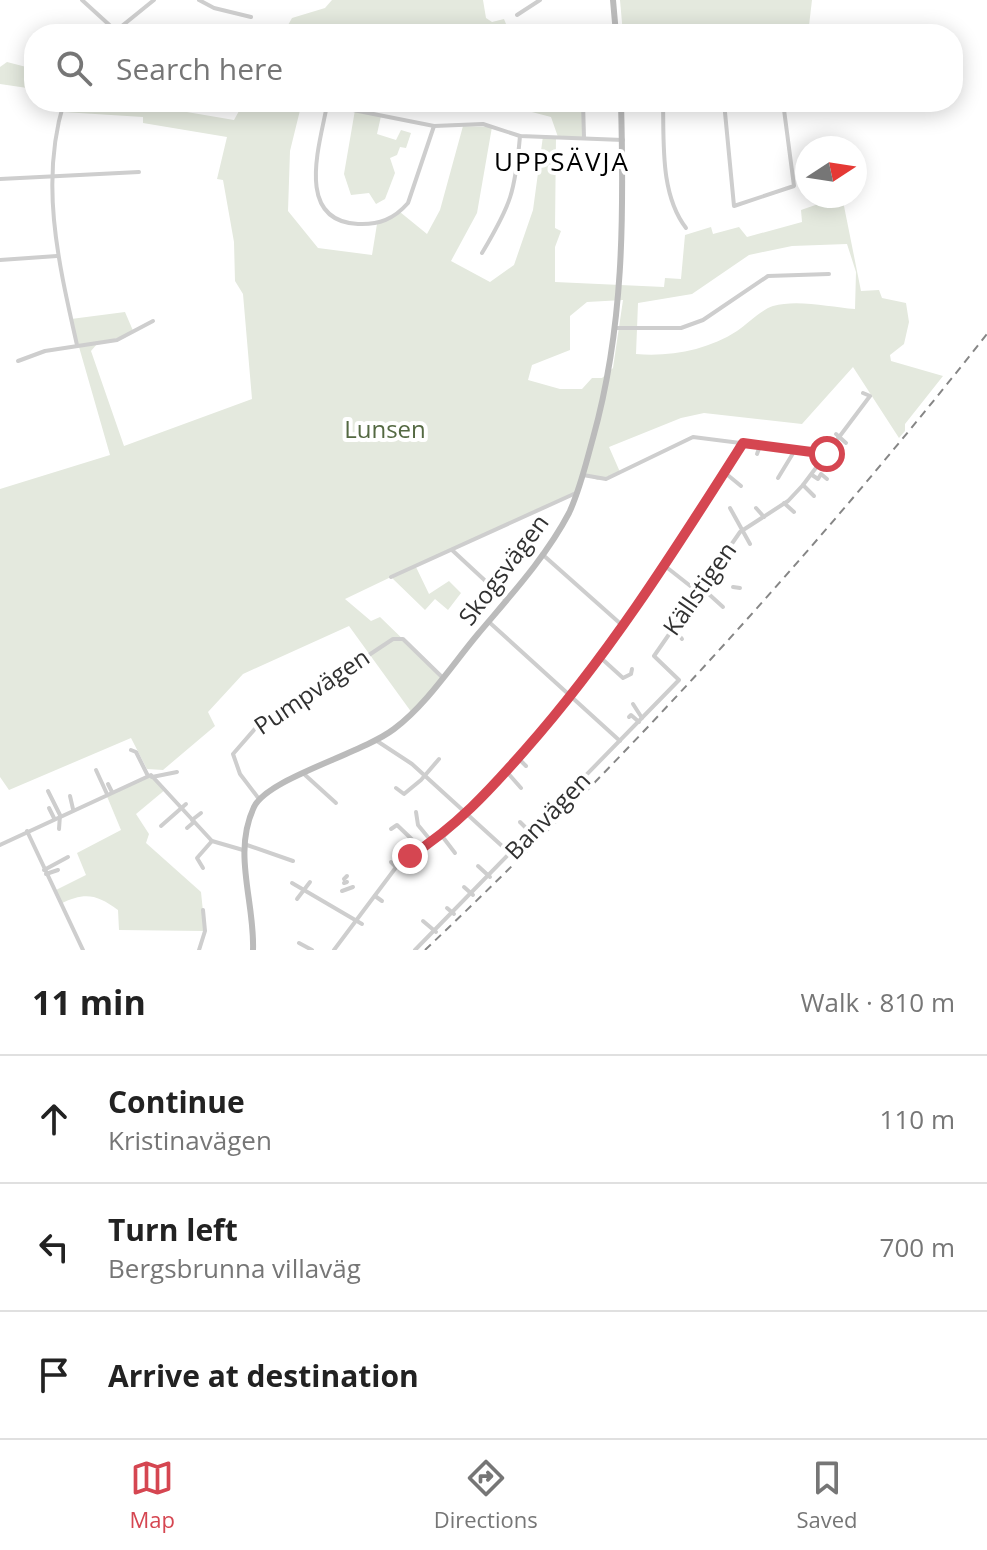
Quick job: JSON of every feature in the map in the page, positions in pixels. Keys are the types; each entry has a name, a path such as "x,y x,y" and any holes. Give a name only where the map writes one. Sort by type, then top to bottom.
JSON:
{"street":[{"path":"82,0 105,24"},
{"path":"125,24 154,0"},
{"path":"199,0 214,8 251,17"},
{"path":"517,15 540,0"},
{"path":"613,0 615,24"},
{"path":"61,112 51,215 77,345"},
{"path":"326,112 314,185 318,201 339,221 353,224 377,224 400,212 408,203 434,126"},
{"path":"363,112 434,126 483,124 520,136 623,140"},
{"path":"583,112 584,138"},
{"name":"Skogsvägen","path":"259,799 272,786 377,741 412,713 542,554 569,512 583,475 600,412 617,328 624,221 622,112"},
{"path":"664,112 669,191 678,218 686,228"},
{"path":"725,112 734,206 794,186 784,112"},
{"path":"482,253 507,213 516,185 520,136"},
{"path":"0,179 53,179 82,172 139,172"},
{"path":"0,260 57,256"},
{"path":"617,328 681,328 703,320 768,276 829,274"},
{"path":"18,361 77,345 117,340 153,321"},
{"name":"Källstigen","path":"679,680 654,656 673,628 675,619 685,615 717,561 740,532 784,503 803,485 870,396 863,393"},
{"path":"861,406 867,412"},
{"path":"839,435 846,443"},
{"path":"583,475 606,479 693,437 827,454 833,462"},
{"path":"335,950 357,916 396,867 416,856 459,818 468,814 481,796 505,776 572,696 665,566 743,443"},
{"path":"778,478 800,443"},
{"path":"757,454 760,446"},
{"path":"822,446 820,453 823,460"},
{"path":"724,472 741,486"},
{"path":"808,477 818,479 821,474 827,479"},
{"path":"803,485 814,496"},
{"path":"391,577 576,493"},
{"path":"784,503 794,512"},
{"path":"730,508 740,532 750,544"},
{"path":"756,508 773,520"},
{"path":"452,550 506,600"},
{"path":"542,554 623,626"},
{"path":"665,566 723,607"},
{"path":"733,587 740,588"},
{"path":"688,607 694,614"},
{"path":"489,621 620,741"},
{"path":"673,628 682,639"},
{"name":"Pumpvägen","path":"259,799 240,774 233,749 260,723 292,706 379,646 403,639 442,677"},
{"path":"601,658 623,678 631,674 632,669"},
{"path":"658,669 661,663"},
{"name":"Banvägen","path":"415,950 473,895 570,794 588,771 679,680"},
{"path":"633,704 641,720"},
{"path":"629,717 641,720"},
{"path":"377,741 425,776 512,855"},
{"path":"605,748 610,752"},
{"path":"131,750 136,752 150,776 175,804 184,806 212,841 293,861"},
{"path":"518,758 526,766"},
{"path":"396,788 404,794 439,759"},
{"path":"96,770 107,794"},
{"path":"0,845 139,776 177,772"},
{"path":"304,774 336,803"},
{"path":"505,776 521,788"},
{"path":"107,794 108,784"},
{"path":"563,788 570,794"},
{"path":"100,789 107,794"},
{"path":"48,791 60,815 59,829"},
{"path":"70,796 77,809"},
{"path":"253,950 244,847 259,799"},
{"path":"161,826 184,806"},
{"path":"49,808 54,818"},
{"path":"544,809 550,815"},
{"path":"416,812 418,825 432,842"},
{"path":"187,828 201,813"},
{"path":"36,818 39,825"},
{"path":"520,822 532,834"},
{"path":"391,829 397,825 422,849"},
{"path":"27,831 83,950"},
{"path":"442,836 455,853"},
{"path":"223,846 225,839"},
{"path":"203,868 196,862 212,841"},
{"path":"45,872 68,857"},
{"path":"391,862 396,867 410,867"},
{"path":"478,866 490,877"},
{"path":"45,872 58,870"},
{"path":"297,899 310,882"},
{"path":"292,883 357,916 362,924"},
{"path":"342,891 353,887"},
{"path":"464,887 473,895"},
{"path":"375,896 382,901"},
{"path":"54,902 60,904"},
{"path":"369,904 375,909"},
{"path":"447,908 454,914"},
{"path":"199,950 205,931 203,910"},
{"path":"423,921 436,932"},
{"path":"347,922 352,926"},
{"path":"299,943 312,950"}],"green space":[{"path":"332,0 483,0 486,18 492,22 504,19 506,24 289,24 292,18 325,8"},
{"path":"620,0 812,0 809,24 622,24"},
{"path":"7,62 24,66 24,88 0,84 0,67"},
{"name":"Lunsen","path":"63,112 187,112 234,120 238,112 300,112 290,151 288,211 318,248 372,255 377,224 400,212 427,234 440,210 463,126 492,127 477,213 451,261 490,282 514,265 533,210 543,136 556,136 555,228 561,231 555,247 555,282 664,287 665,278 681,279 685,235 711,227 713,234 739,227 747,237 802,222 801,210 807,208 844,208 861,291 879,290 882,298 906,303 909,322 904,344 890,355 891,361 943,376 905,424 905,431 899,438 853,367 802,424 704,413 681,418 609,447 620,472 598,480 583,475 576,493 416,567 429,594 449,581 461,593 448,610 435,599 425,610 391,577 345,599 371,621 380,617 442,677 412,713 349,626 243,674 208,712 215,726 163,770 147,769 131,738 9,790 0,777 0,489 110,455 71,319 125,312 134,333 97,344 91,351 124,446 252,399 243,294 235,281 234,242 223,180 217,179 227,137 143,123 143,117","holes":["847,244 856,272 855,309 803,303 782,304 768,308 737,331 714,343 675,353 636,354 638,303 692,294 749,255 792,246","623,300 613,368 602,378 592,378 582,389 560,389 528,380 532,365 570,350 570,316 587,302"]},
{"path":"355,112 381,116 377,134 396,140 401,130 411,133 406,148 400,147 397,155 390,158 395,173 385,199 376,204 369,193 351,195 344,174"},
{"path":"532,112 583,112 584,138 558,137 551,117"},
{"path":"151,775 166,789 136,814 149,834 146,843 201,892 205,931 119,930 118,910 110,905 90,896 60,904 54,891 86,875 77,853 121,830 106,794"}],"railway":[{"path":"425,950 574,804 717,652 855,495 987,334"}],"district":[{"name":"UPPSÄVJA","path":"562,162"}],"route":[{"path":"410,856 445,835 468,814 572,696 665,566 743,443 827,454"}]}
